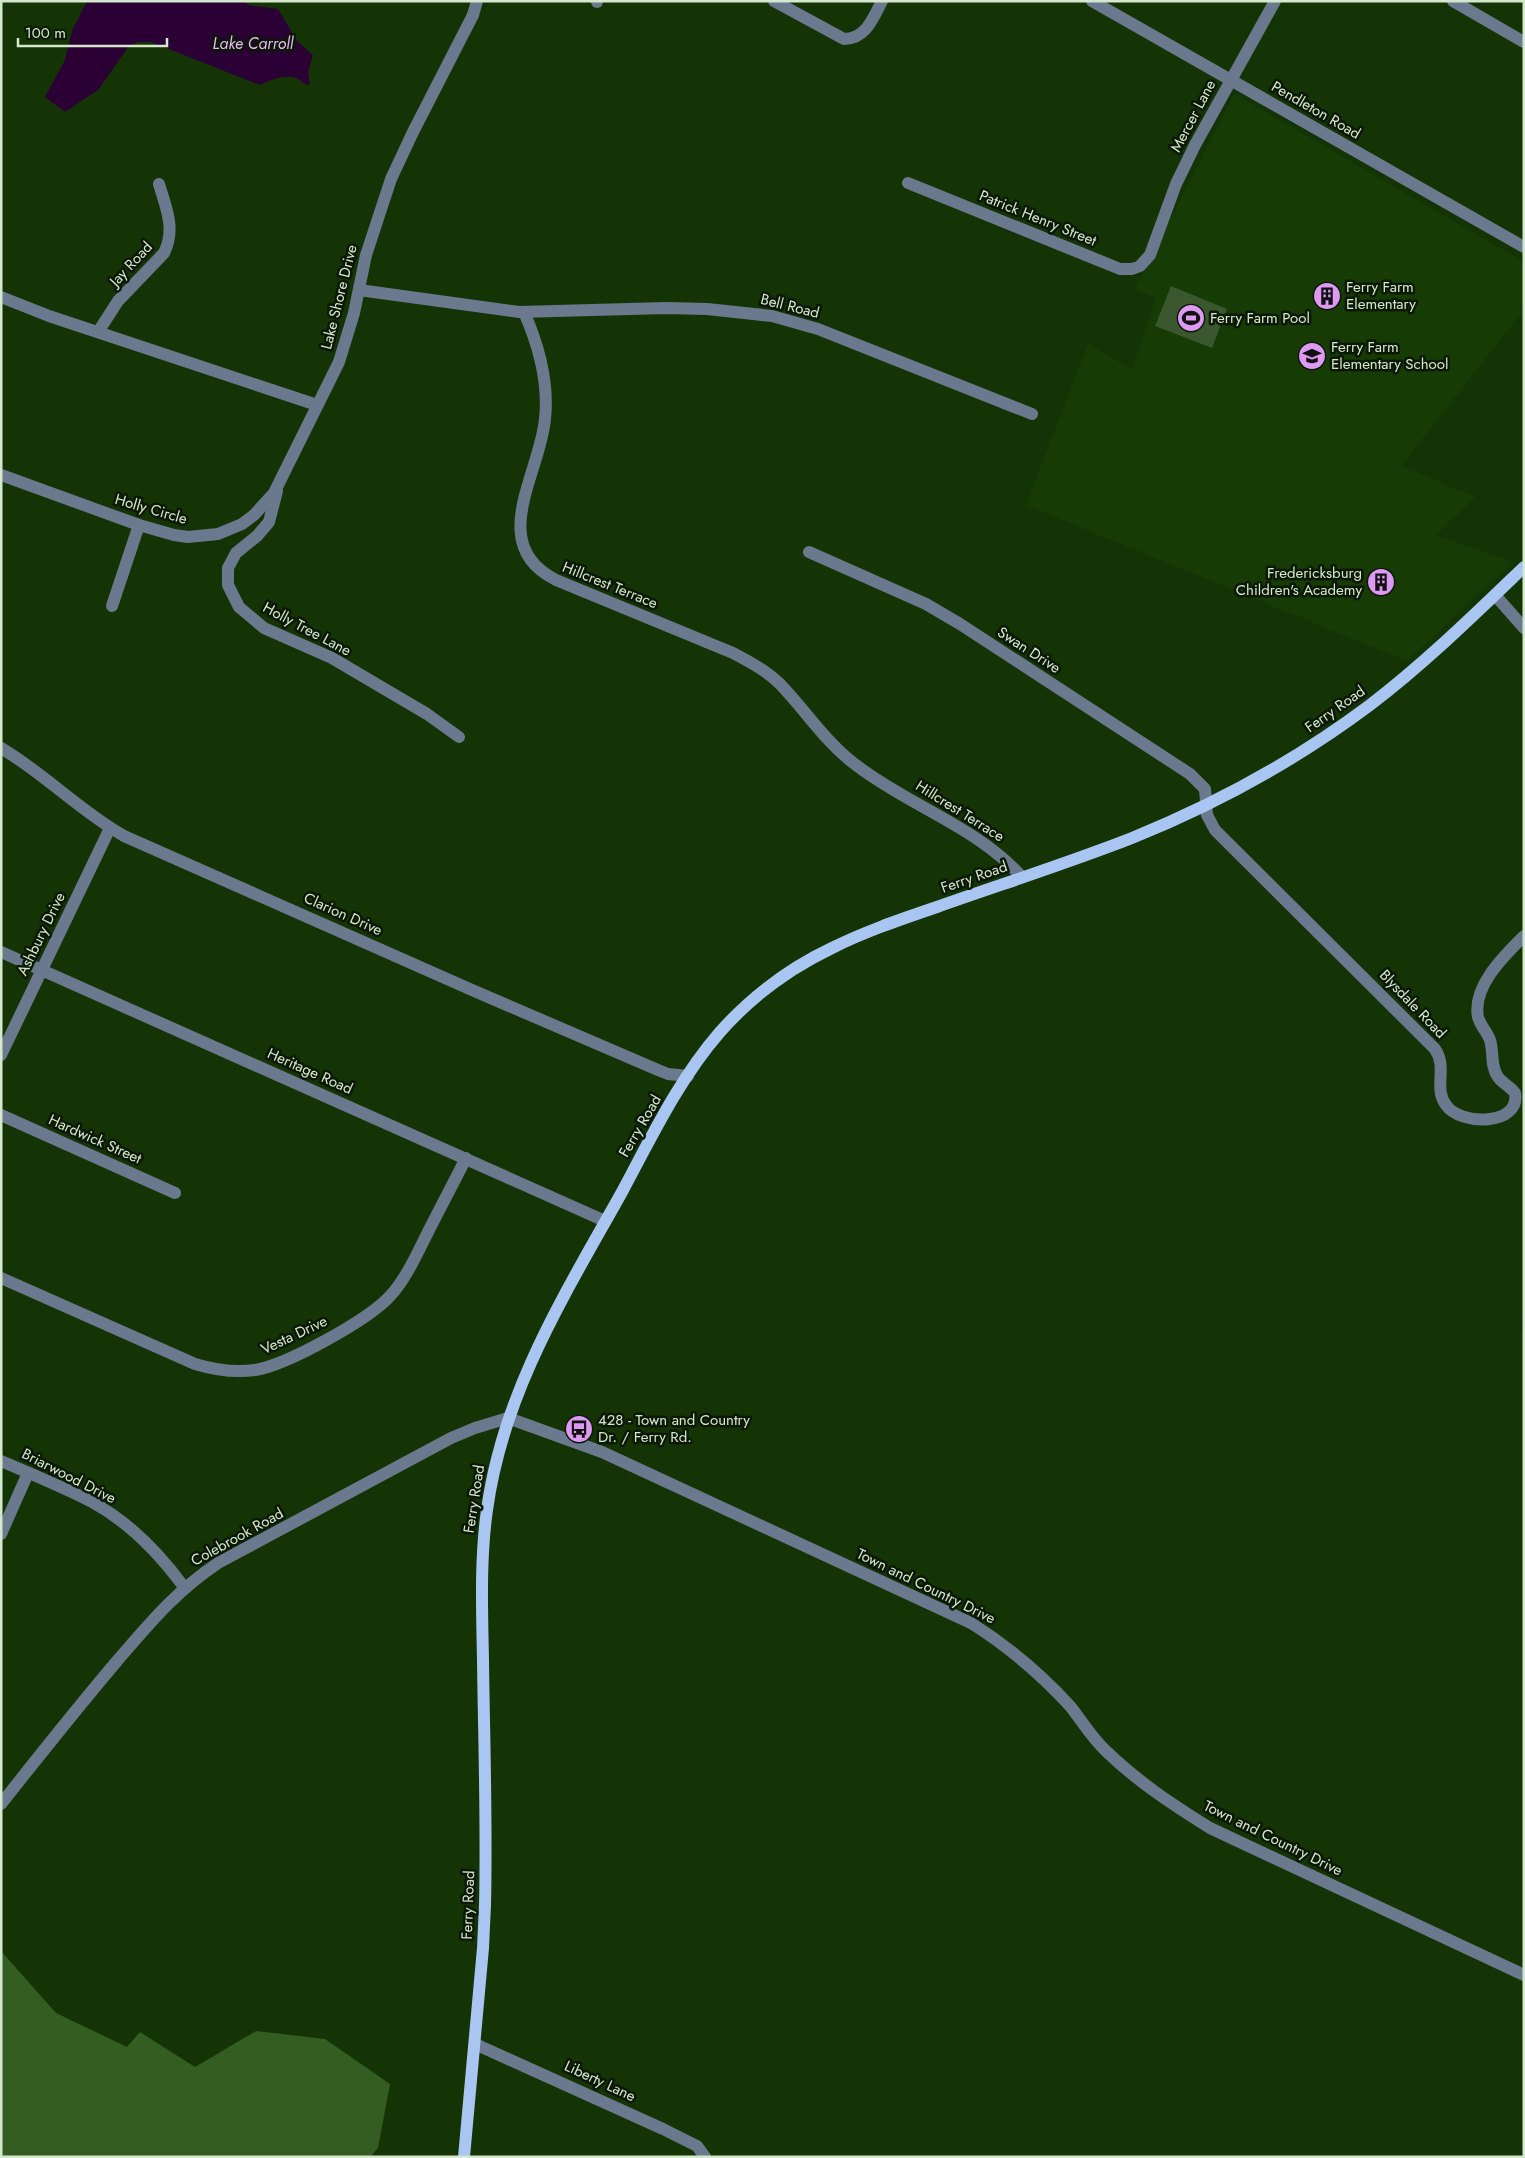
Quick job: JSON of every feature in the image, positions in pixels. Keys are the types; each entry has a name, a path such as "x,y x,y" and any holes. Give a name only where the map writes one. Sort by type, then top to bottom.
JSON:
{"main road":[{"name":"Ferry Road","path":"464,2157 483,1948 486,1846 483,1548 491,1484 508,1418 533,1356 606,1221 688,1076 705,1051 738,1014 783,977 816,956 857,936 1133,837 1207,804 1292,758 1372,703 1431,655 1524,567"}],"street":[{"name":"Lake Shore Drive","path":"317,405 344,348 366,255 391,179 473,15 477,1"},
{"path":"774,1 844,39 860,36 866,30 882,1"},
{"name":"Pendleton Road","path":"1092,1 1524,247"},
{"name":"Mercer Lane","path":"1151,252 1176,184 1195,145 1275,1"},
{"path":"1453,1 1524,42"},
{"name":"Patrick Henry Street","path":"908,183 1120,269 1132,269 1140,266 1146,261 1151,252"},
{"name":"Jay Road","path":"98,332 118,301 164,253 168,244 171,235 170,221 159,184"},
{"path":"359,290 524,312"},
{"path":"1,297 98,332 317,405"},
{"name":"Bell Road","path":"524,312 666,308 716,309 772,316 818,329 1032,414"},
{"name":"Hillcrest Terrace","path":"524,312 538,350 545,384 546,402 543,436 520,521 522,542 526,553 538,569 556,580 733,652 755,664 780,684 823,734 855,764 894,790 980,840 999,854 1022,877"},
{"name":"Holly Circle","path":"1,475 139,525 174,535 188,537 218,534 242,524 265,505 278,484 317,405"},
{"name":"Holly Tree Lane","path":"278,484 273,512 268,522 257,536 236,553 228,568 228,586 239,607 264,628 332,658 427,714 459,737"},
{"path":"112,606 139,525"},
{"name":"Swan Drive","path":"809,552 926,604 960,624 1190,774 1205,789 1207,804"},
{"path":"1495,595 1524,628"},
{"name":"Clarion Drive","path":"1,748 38,772 75,804 110,828 463,986 658,1070 668,1074 688,1076"},
{"name":"Blysdale Road","path":"1207,804 1207,815 1215,830 1435,1049 1442,1064 1440,1091 1442,1099 1449,1110 1459,1116 1478,1120 1501,1116 1507,1113 1515,1103 1515,1093 1502,1081 1494,1069 1490,1041 1480,1022 1478,1007 1484,984 1507,954 1524,936"},
{"name":"Ashbury Drive","path":"1,1055 110,828"},
{"name":"Heritage Road","path":"1,952 606,1221"},
{"name":"Hardwick Street","path":"1,1115 175,1193"},
{"name":"Vesta Drive","path":"1,1278 195,1364 227,1371 269,1367 361,1320 391,1296 408,1270 466,1158"},
{"name":"Colebrook Road","path":"1,1804 93,1689 160,1610 184,1587 218,1563 452,1438 475,1428 508,1418"},
{"name":"Town and Country Drive","path":"508,1418 602,1452 971,1623 1007,1646 1043,1677 1104,1749 1134,1777 1173,1806 1210,1828 1524,1975"},
{"name":"Briarwood Drive","path":"1,1461 91,1502 121,1521 156,1552 184,1587"},
{"path":"1,1534 28,1473"},
{"name":"Liberty Lane","path":"475,2044 663,2129 697,2146 705,2157"}],"shaded area":[{"name":"Ferry Farm Elementary School","path":"1234,94 1524,262 1524,310 1401,466 1476,497 1436,535 1513,562 1407,661 1026,505 1088,344 1132,369 1156,298 1135,289"},
{"name":"Ferry Farm Pool","path":"1171,286 1227,309 1212,348 1155,326"},
{"path":"1,1951 56,2013 127,2047 140,2032 195,2067 256,2031 325,2039 390,2084 378,2148 370,2157 1,2157"}],"water":[{"name":"Lake Carroll","path":"87,1 242,1 249,5 278,9 297,41 313,55 308,71 310,85 296,78 282,77 260,85 151,42 138,42 129,46 98,90 65,112 45,97 65,60 72,31"}],"waterway":[{"path":"1524,1320 1524,1331"}],"place":[{"name":"Ferry Farm Elementary","path":"1327,296"},
{"name":"Ferry Farm Pool","path":"1191,318"},
{"name":"Ferry Farm Elementary School","path":"1312,356"},
{"name":"Fredericksburg Children's Academy","path":"1381,582"},
{"name":"428 - Town and Country Dr. / Ferry Rd.","path":"579,1429"}]}
